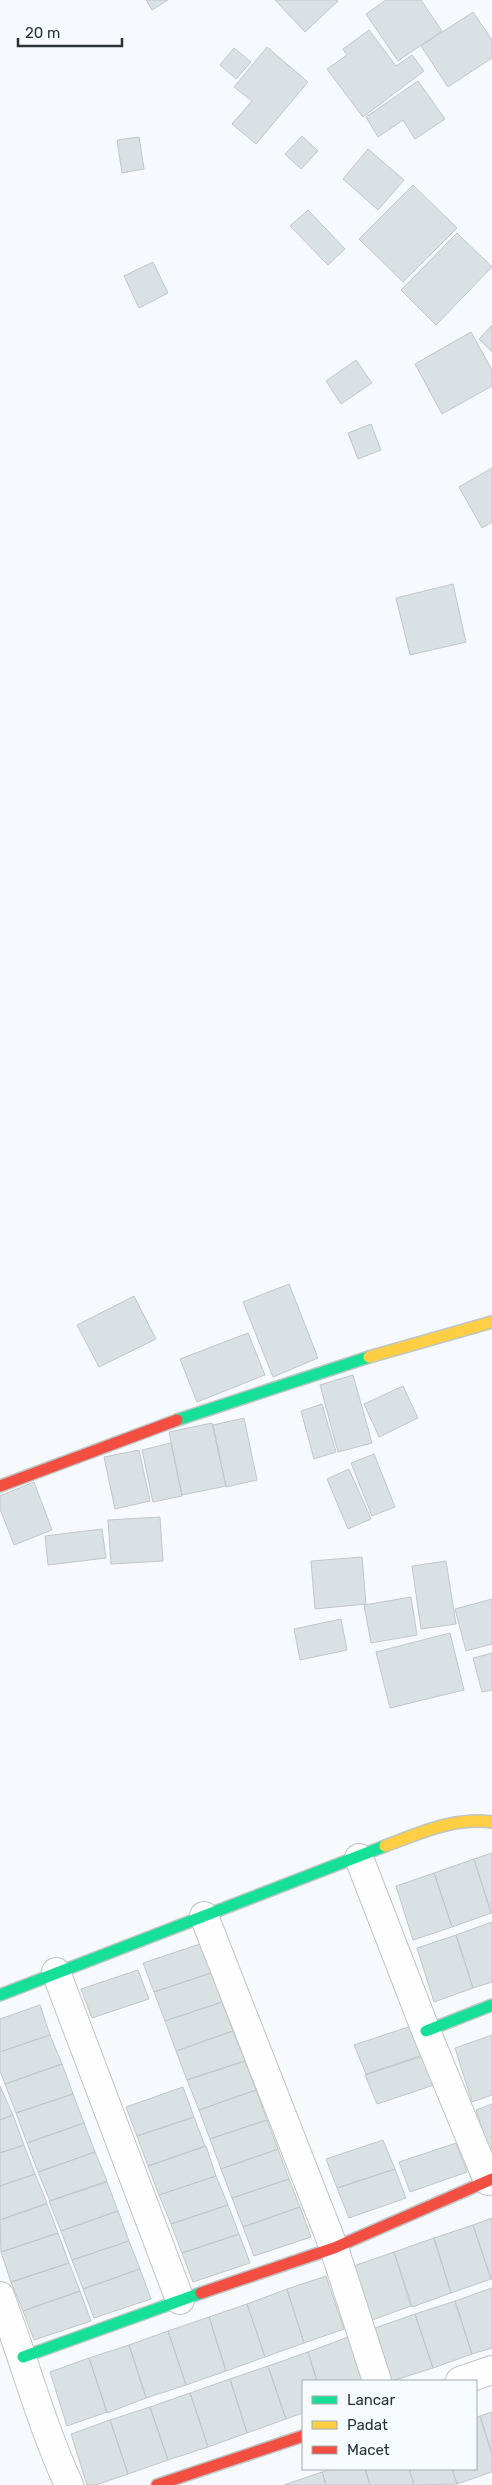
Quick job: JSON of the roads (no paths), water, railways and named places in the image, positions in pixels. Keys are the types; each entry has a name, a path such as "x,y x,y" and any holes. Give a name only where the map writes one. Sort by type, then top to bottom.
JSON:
{"street":[{"path":"0,1486 124,1437 237,1399 359,1359 492,1322"},
{"path":"0,1996 56,1972 359,1858 441,1824 477,1820 492,1822"},
{"path":"23,2357 180,2300 334,2248 490,2180 426,2031 359,1858"},
{"path":"204,1916 334,2248 377,2380"},
{"path":"56,1972 180,2300"},
{"path":"426,2031 492,2005"},
{"path":"0,2296 23,2357 51,2445 69,2485"},
{"path":"463,2380 492,2370"},
{"path":"157,2485 302,2436"}]}
